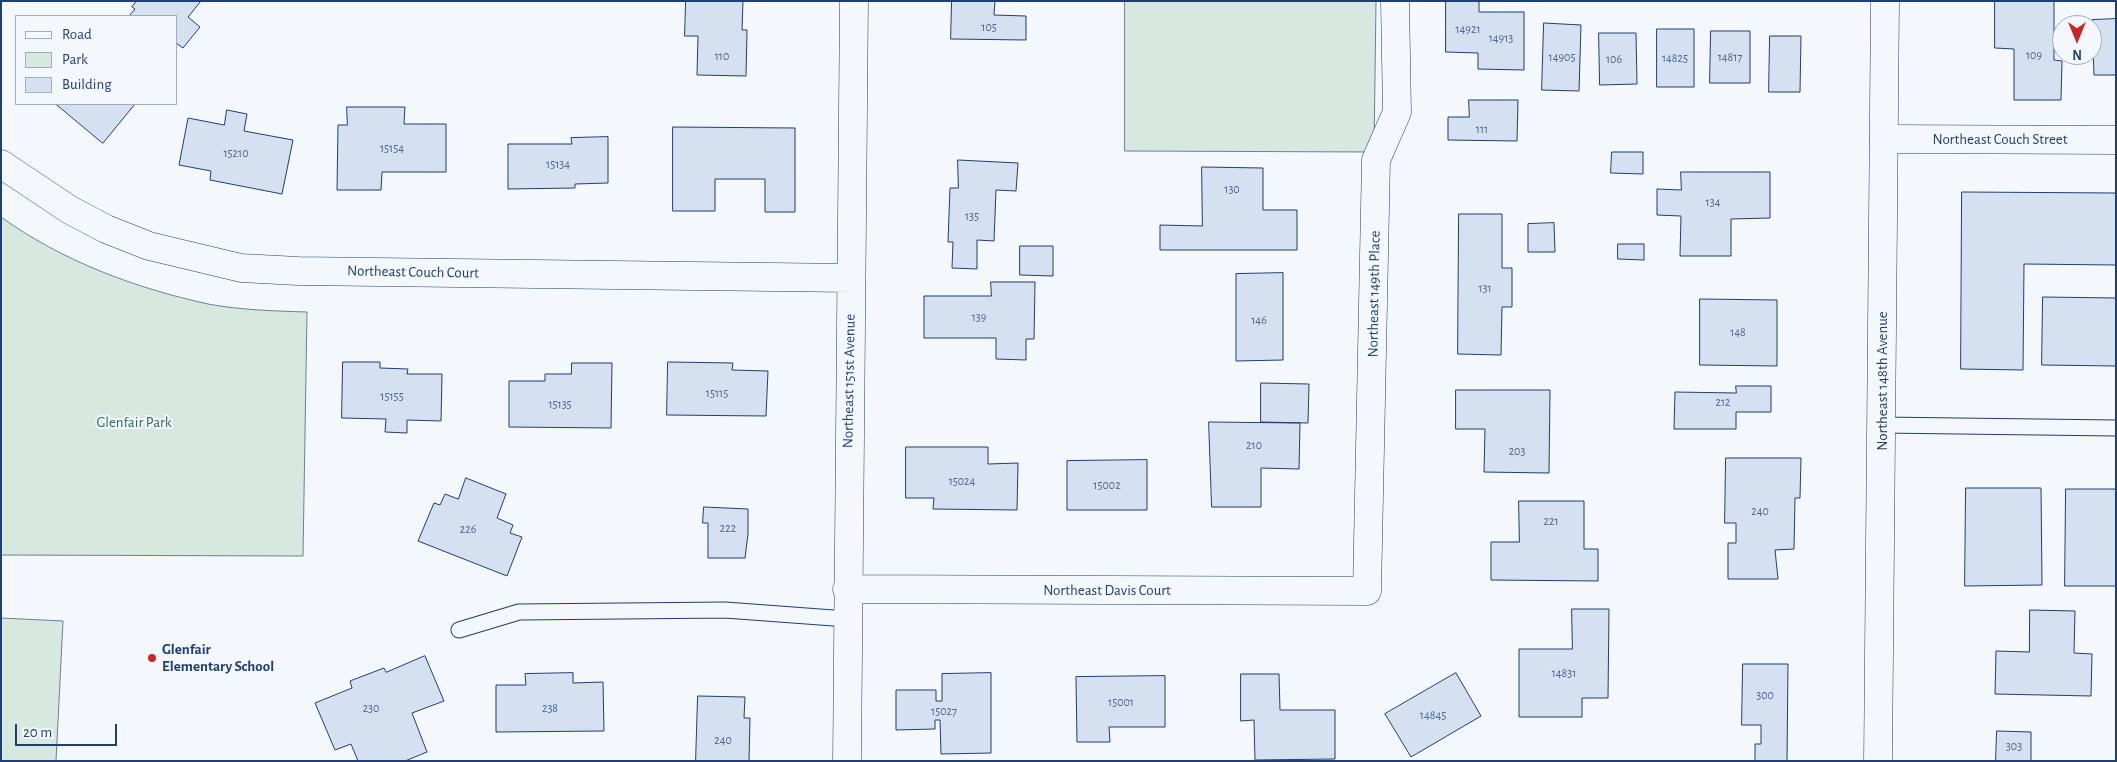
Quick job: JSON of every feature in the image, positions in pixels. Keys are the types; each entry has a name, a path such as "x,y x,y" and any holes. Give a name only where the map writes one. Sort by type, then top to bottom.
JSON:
{"street":[{"name":"Northeast 151st Avenue","path":"847,761 847,589 854,1"},
{"name":"Northeast 149th Place","path":"1367,591 1376,160 1397,112 1396,1"},
{"name":"Northeast 148th Avenue","path":"1878,761 1885,1"},
{"name":"Northeast Couch Street","path":"1884,139 2116,140"},
{"name":"Northeast Couch Court","path":"1,164 70,210 106,229 148,246 241,268 298,271 850,278"},
{"name":"Northeast Davis Court","path":"847,589 1367,591"}],"lane":[{"path":"1881,424 2116,428"},
{"path":"459,630 519,612 725,610 847,619"}],"green space":[{"path":"1125,1 1376,1 1374,152 1125,151"},
{"name":"Glenfair Park","path":"1,217 24,233 74,260 153,290 220,306 307,312 303,556 1,555"},
{"path":"1,618 63,621 56,761 1,761"}],"building":[{"path":"137,1 201,1 188,17 200,27 183,48 178,44 178,15 130,15 135,9 132,7"},
{"path":"686,1 743,1 742,30 747,30 746,76 697,75 698,36 685,36"},
{"path":"952,1 995,1 994,15 1026,16 1026,40 951,39"},
{"path":"1446,1 1479,1 1479,12 1524,12 1524,70 1478,69 1478,53 1446,52"},
{"path":"1995,1 2054,1 2054,15 2052,15 2052,65 2062,65 2061,100 2014,100 2014,49 1995,48"},
{"path":"2116,19 2116,75 2094,75 2094,65 2102,65 2102,20"},
{"path":"1544,23 1581,25 1579,91 1542,90"},
{"path":"1657,29 1694,29 1694,87 1657,87"},
{"path":"1711,31 1750,31 1750,83 1710,83"},
{"path":"1599,33 1636,33 1637,84 1600,85"},
{"path":"1770,36 1801,36 1800,92 1769,92"},
{"path":"1469,100 1518,100 1517,141 1448,140 1448,117 1469,117"},
{"path":"57,105 134,105 103,143"},
{"path":"347,107 405,107 404,124 446,124 446,172 382,172 381,190 337,190 338,125 347,125"},
{"path":"227,110 247,114 244,131 293,140 282,194 210,180 211,171 179,165 188,118 224,125"},
{"path":"673,127 795,128 795,212 765,212 765,179 715,179 715,211 673,211"},
{"path":"608,137 608,183 575,184 575,188 508,189 508,144 572,144 571,138"},
{"path":"1612,152 1643,152 1643,174 1611,173"},
{"path":"958,160 1018,163 1016,191 996,190 994,241 977,240 977,269 952,268 953,242 948,242 950,188 958,188"},
{"path":"1202,167 1263,168 1263,210 1297,210 1297,250 1160,250 1160,225 1202,226"},
{"path":"1681,172 1770,172 1770,218 1731,219 1731,256 1680,256 1681,216 1657,215 1657,189 1681,190"},
{"path":"1962,192 2116,193 2116,265 2024,264 2023,370 1961,369"},
{"path":"1459,214 1502,214 1502,268 1512,268 1512,307 1502,307 1501,355 1458,354"},
{"path":"1554,223 1555,252 1528,252 1528,224"},
{"path":"1618,244 1644,244 1644,260 1618,259"},
{"path":"1020,246 1053,246 1053,276 1020,275"},
{"path":"1283,273 1283,360 1236,361 1236,274"},
{"path":"991,282 1035,282 1034,339 1026,339 1026,360 996,359 996,338 924,338 924,296 991,296"},
{"path":"2043,297 2116,298 2116,366 2042,365"},
{"path":"1700,299 1777,300 1777,366 1700,365"},
{"path":"343,362 380,362 380,368 408,369 407,374 442,374 441,421 407,420 407,433 385,432 386,419 342,418"},
{"path":"668,362 733,363 732,370 768,371 766,416 667,415"},
{"path":"572,363 612,363 611,428 509,427 509,381 545,381 545,374 571,374"},
{"path":"1261,383 1309,384 1308,423 1261,422"},
{"path":"1736,386 1771,386 1771,412 1736,412 1736,429 1674,429 1675,392 1736,393"},
{"path":"1456,390 1550,390 1549,473 1484,472 1485,429 1456,429"},
{"path":"1209,422 1300,423 1299,469 1261,468 1261,507 1212,507"},
{"path":"906,447 988,447 988,464 1018,463 1017,510 933,509 934,498 906,498"},
{"path":"1726,458 1801,458 1800,498 1795,498 1794,549 1775,550 1778,579 1728,579 1728,543 1736,543 1736,523 1725,523"},
{"path":"1147,460 1147,510 1067,510 1067,461"},
{"path":"466,478 506,494 497,518 513,525 510,533 522,537 507,576 418,541 434,503 440,505 445,494 458,499"},
{"path":"1966,488 2041,488 2042,585 1965,586"},
{"path":"2066,489 2116,489 2116,586 2065,586"},
{"path":"1519,501 1584,501 1584,549 1598,549 1598,581 1491,580 1491,542 1519,542"},
{"path":"704,507 748,509 748,534 745,558 708,558 708,523 703,523"},
{"path":"1572,609 1609,609 1608,698 1582,698 1582,717 1519,717 1519,649 1572,649"},
{"path":"2030,610 2075,611 2074,653 2092,654 2091,696 1995,694 1996,651 2029,652"},
{"path":"425,656 444,701 412,713 427,752 405,761 358,761 351,744 335,750 315,703 352,688 350,681 384,668 386,672"},
{"path":"1743,664 1788,664 1787,761 1755,761 1755,744 1761,744 1761,725 1742,725"},
{"path":"573,673 573,683 603,682 604,731 496,732 496,685 526,685 525,674"},
{"path":"991,673 991,753 941,754 940,720 935,720 935,729 896,730 896,690 936,690 936,701 942,701 942,674"},
{"path":"1456,673 1481,716 1411,757 1385,714"},
{"path":"1241,674 1279,674 1280,710 1335,710 1335,759 1255,760 1254,720 1241,721"},
{"path":"1165,676 1165,727 1109,727 1110,742 1077,742 1076,677"},
{"path":"698,696 745,697 744,718 750,718 749,761 696,761"},
{"path":"1997,731 2031,732 2031,761 1996,761"}],"place":[{"name":"Glenfair Elementary School","path":"152,658"}]}
